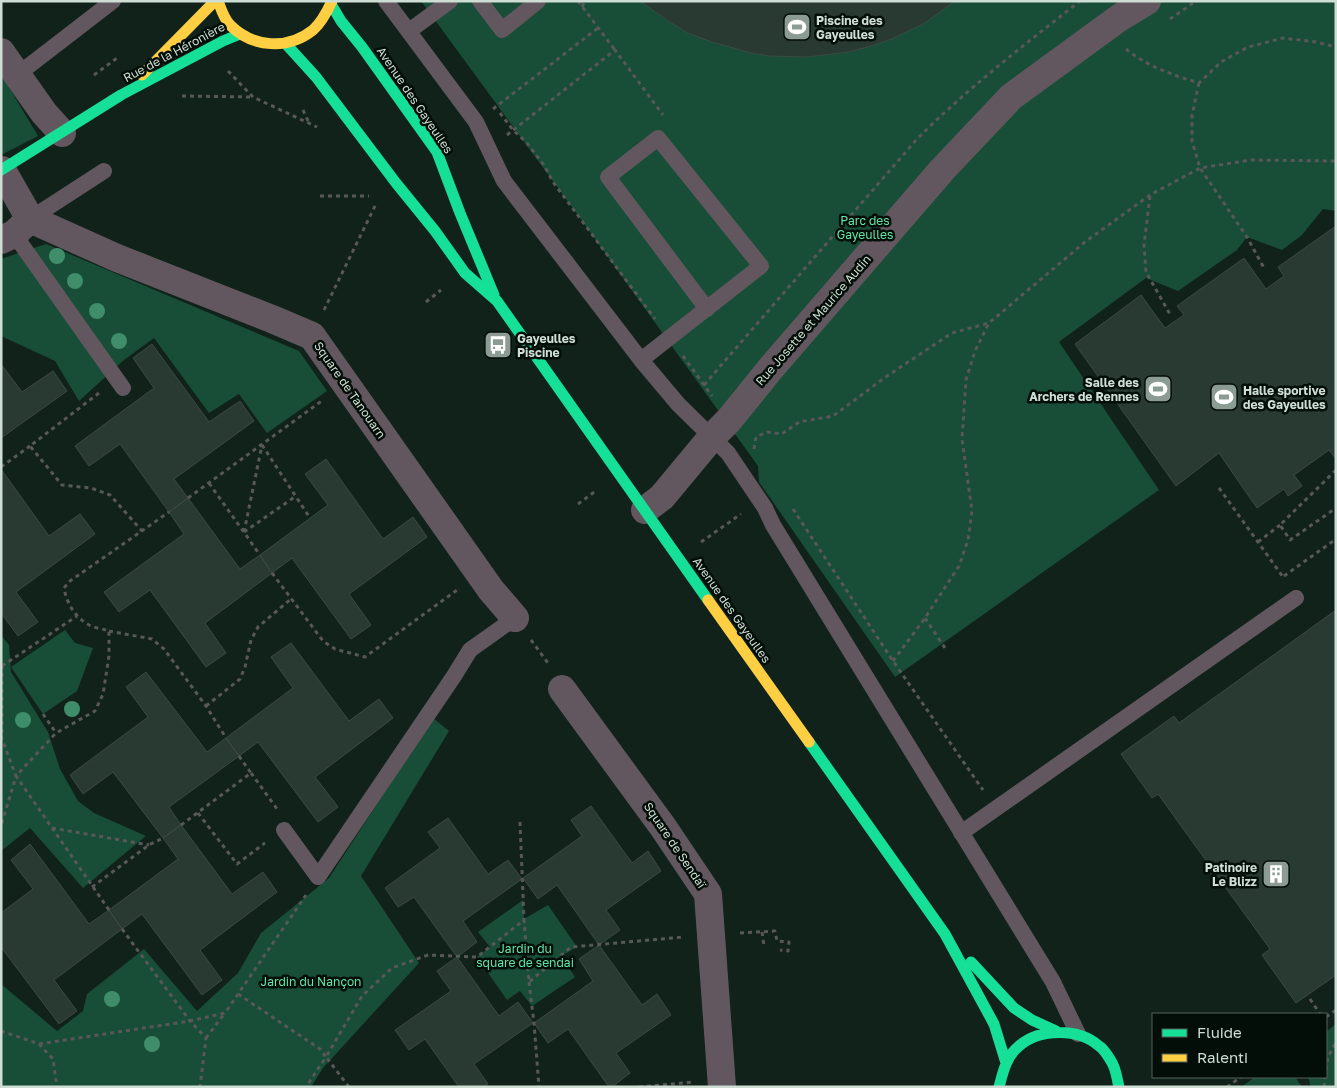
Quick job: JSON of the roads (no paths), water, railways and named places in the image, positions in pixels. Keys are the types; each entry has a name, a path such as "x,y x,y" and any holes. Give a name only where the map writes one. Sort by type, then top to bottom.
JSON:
{"street":[{"name":"Avenue des Gayeulles","path":"217,1 230,24 240,34 251,40 274,45 286,44 301,39 314,30 324,18 331,3"},
{"name":"Rue de la Héronière","path":"121,96 217,1"},
{"name":"Rue Josette et Maurice Audin","path":"645,510 662,497 942,170 1012,97 1119,18 1146,1"},
{"name":"Avenue des Gayeulles","path":"331,3 341,21 437,152 497,301 945,934 994,1024 1006,1063"},
{"name":"Rue de la Héronière","path":"2,170 121,96 207,49 240,34"},
{"name":"Avenue des Gayeulles","path":"286,44 316,77 396,183 435,231 465,273 497,301"},
{"path":"1,52 44,113 62,133"},
{"path":"2,170 15,231"},
{"name":"Square de Tanouarn","path":"15,231 117,258 312,336 490,590 514,618"},
{"name":"Square de Sendaï","path":"562,689 663,827 708,894 722,1084"},
{"name":"Avenue des Gayeulles","path":"945,934 1014,1008 1032,1020 1056,1031 1078,1034 1098,1045 1112,1062 1117,1073 1119,1087"},
{"name":"Avenue des Gayeulles","path":"999,1087 1006,1063 1015,1050 1027,1040 1041,1034 1056,1031"}],"lane":[{"path":"17,75 112,1"},
{"path":"386,1 476,122 504,181 641,360 678,404 720,429 728,453 760,500 778,534 1053,982 1078,1034"},
{"path":"409,31 450,1"},
{"path":"480,1 502,30 538,1"},
{"path":"641,360 761,266 658,138 608,177 706,309"},
{"path":"104,170 15,231 123,388"},
{"path":"961,833 1296,598"},
{"path":"284,830 318,876 470,650 514,618"}],"place":[{"name":"Piscine des Gayeulles","path":"797,27"},
{"name":"Gayeulles Piscine","path":"498,345"},
{"name":"Salle des Archers de Rennes","path":"1158,389"},
{"name":"Halle sportive des Gayeulles","path":"1224,397"},
{"name":"Patinoire Le Blizz","path":"1276,874"}],"park label":[{"name":"Parc des Gayeulles","path":"865,227"},
{"name":"Jardin du square de sendai","path":"525,955"},
{"name":"Jardin du Nançon","path":"311,981"}]}
